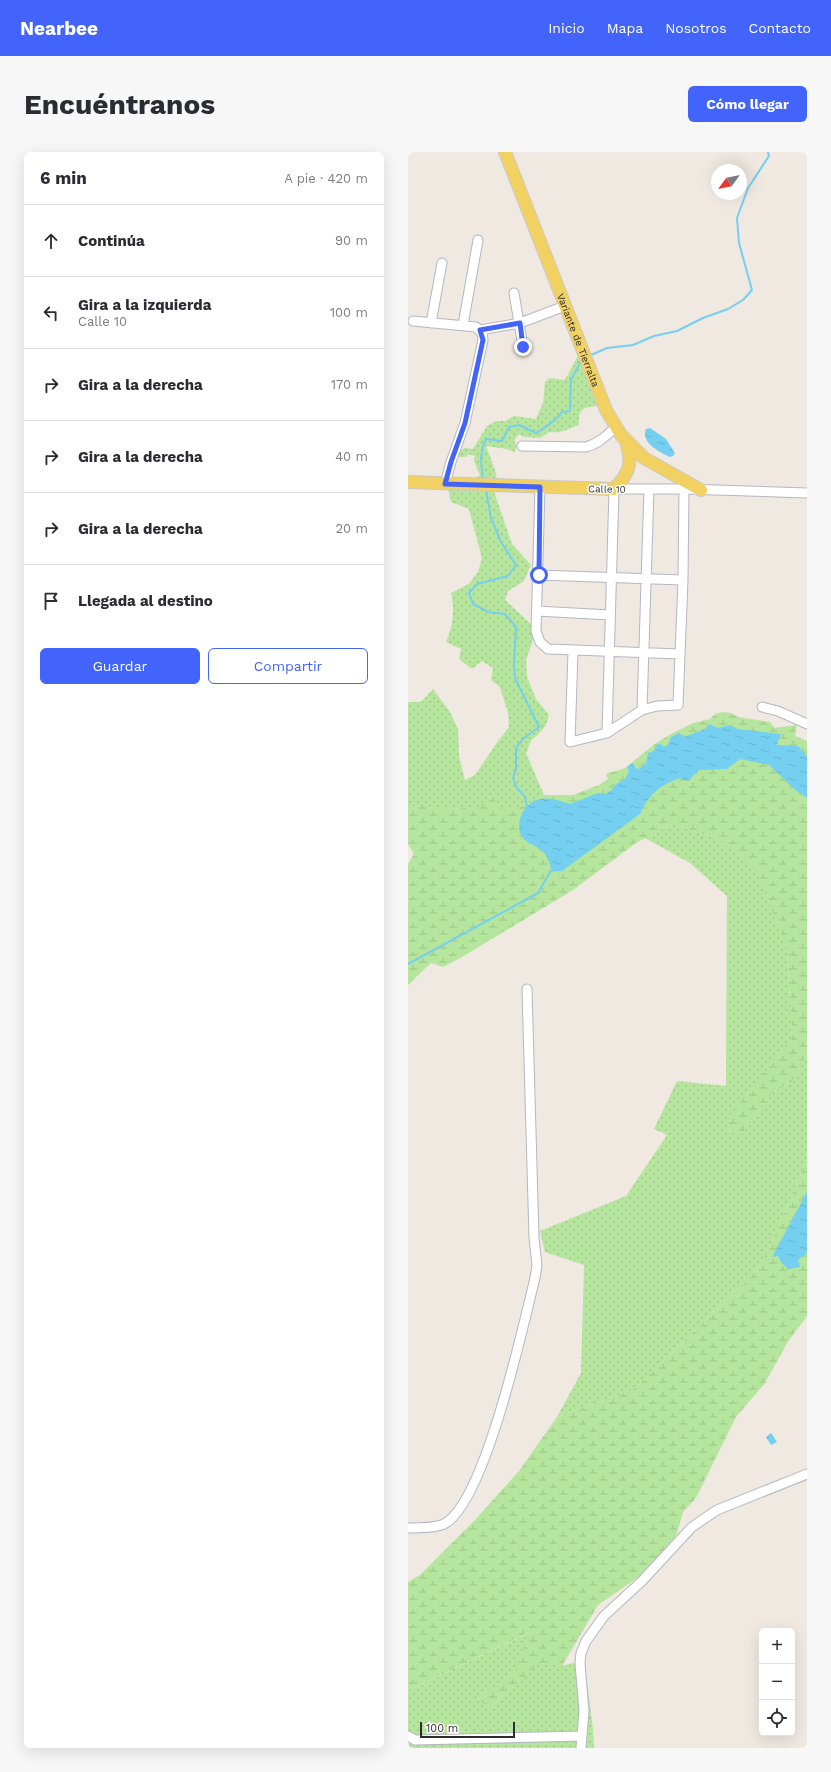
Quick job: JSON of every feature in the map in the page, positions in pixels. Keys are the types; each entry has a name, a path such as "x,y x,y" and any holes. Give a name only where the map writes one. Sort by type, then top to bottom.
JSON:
{"main road":[{"name":"Variante de Tierralta","path":"505,152 606,410 626,441 644,458 701,490"},
{"path":"614,489 627,473 630,465 626,441"},
{"name":"Calle 10","path":"408,482 614,489"}],"street":[{"path":"463,325 478,240"},
{"path":"431,323 442,263"},
{"path":"514,293 523,347"},
{"path":"480,330 520,323 565,306"},
{"path":"413,321 476,327 480,330 483,340 465,423 445,484"},
{"path":"522,446 586,447 593,445 616,427"},
{"path":"540,487 539,575 536,631 540,642 548,650 573,652 680,654"},
{"path":"607,733 614,489"},
{"name":"Calle 10","path":"614,489 684,489 807,493"},
{"path":"642,710 649,489"},
{"path":"573,652 570,742 607,733 642,710 657,706 678,705 683,580 684,489"},
{"path":"539,575 683,580"},
{"path":"537,611 610,615"},
{"path":"762,708 778,711 807,724"},
{"path":"408,1528 435,1527 444,1524 462,1506 471,1492 495,1429 535,1278 537,1265 534,1238 527,989"},
{"path":"581,1748 584,1711 580,1663 581,1653 592,1632 604,1616 642,1581 692,1527 700,1521 717,1510 807,1474"},
{"path":"408,1736 415,1740 582,1736"}],"green space":[{"path":"580,353 600,406 583,409 579,419 579,425 564,431 549,432 540,438 524,437 519,434 514,441 517,446 514,452 507,449 486,446 498,483 475,478 480,475 474,461 475,456 468,454 466,457 458,457 457,453 465,448 473,449 487,426 496,421 505,421 514,416 536,419 543,403 545,382 549,378 564,380"},
{"path":"448,488 493,489 512,544 531,565 524,581 508,591 505,600 534,627 535,634 526,660 527,677 536,699 549,715 544,728 531,741 526,753 544,795 524,806 503,809 490,796 478,807 451,809 408,806 408,702 421,702 433,689 450,712 458,729 459,757 465,780 475,775 509,727 508,713 500,687 491,680 493,668 482,661 472,669 459,659 461,649 446,642 453,618 451,593 469,584 478,572 482,558 469,509 451,502"},
{"path":"723,712 731,713 738,717 770,722 774,728 797,725 795,736 807,741 807,1054 792,1082 771,1094 742,1134 727,1135 729,1116 792,1038 787,952 758,872 718,839 672,824 636,843 573,890 462,957 443,967 431,963 408,985 408,864 414,854 408,844 408,806 451,809 478,807 490,796 495,796 495,802 503,809 524,806 544,795 573,795 599,785 608,779 606,774 625,768 656,743 671,734 693,723 710,719 715,714"},
{"path":"672,824 718,839 758,871 787,952 792,1038 768,1068 742,1134 771,1094 792,1082 807,1054 807,1155 801,1174 766,1254 750,1278 634,1389 557,1417 581,1373 584,1265 545,1252 540,1231 626,1196 667,1135 654,1129 677,1081 726,1086 727,896 690,863 645,838"},
{"path":"807,1155 807,1316 787,1343 765,1383 736,1417 696,1498 683,1512 676,1536 640,1576 598,1605 562,1666 540,1663 491,1707 472,1698 492,1689 515,1670 529,1632 408,1691 408,1582 420,1575 474,1521 519,1471 557,1417 634,1389 750,1278 766,1254 801,1174"},
{"path":"530,1632 515,1670 492,1689 473,1698 491,1707 540,1663 562,1666 584,1660 594,1748 408,1748 410,1738 408,1734 408,1691"}],"water":[{"path":"650,428 666,439 675,453 673,456 670,457 661,453 648,443 645,434 646,429"},
{"path":"709,724 718,728 730,725 738,729 781,734 777,745 798,746 807,756 807,798 794,789 769,765 740,759 727,769 699,770 688,781 680,778 661,787 652,795 640,814 562,871 552,871 544,852 527,842 521,835 519,824 522,813 529,804 534,801 548,799 570,804 598,793 605,794 612,790 616,784 625,779 629,771 627,767 632,763 637,769 644,765 648,753 654,751 656,745 660,744 664,747 668,745 671,737 679,733 684,737 705,729"},
{"path":"807,1192 807,1253 798,1260 800,1267 788,1269 781,1262 778,1256 772,1257"},
{"path":"771,1433 777,1442 771,1445 766,1437"}],"waterway":[{"path":"591,355 607,348 633,345 654,336 677,331 703,318 728,309 743,300 752,290 739,243 737,218 748,188 769,156 768,152"},
{"path":"483,481 481,459 483,446 486,439 502,441 509,427 519,425 536,433 554,421 562,412 570,411 571,380 581,361"},
{"path":"486,490 491,518 501,542 516,565 508,576 477,584 469,593 473,604 488,612 505,614 516,627 514,664 515,678 539,727 523,739 516,748 516,769 513,778 517,788 525,797 527,807"},
{"path":"408,964 538,893 552,869"}],"route":[{"path":"523,347 520,323 480,330 483,340 465,423 445,484 540,487 539,575"}]}
